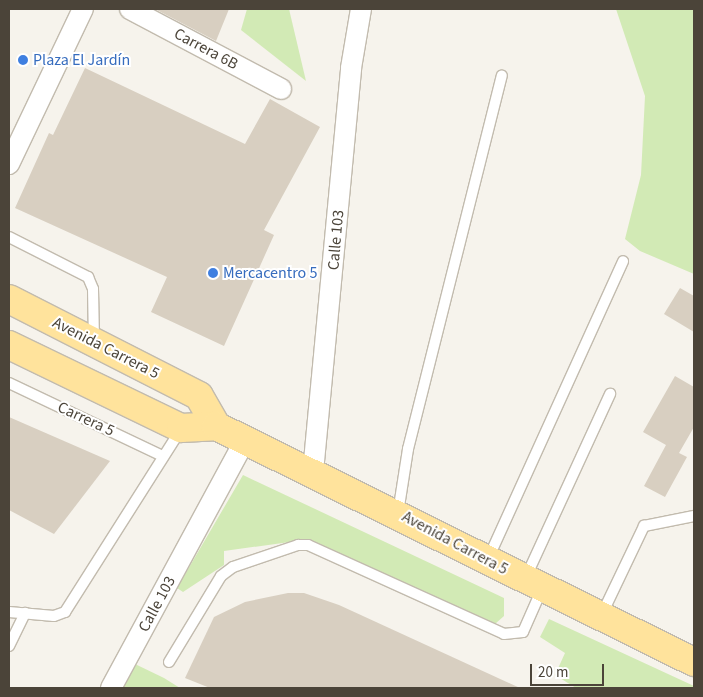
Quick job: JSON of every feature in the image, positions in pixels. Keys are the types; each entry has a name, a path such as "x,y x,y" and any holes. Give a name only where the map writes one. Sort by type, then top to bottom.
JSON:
{"main road":[{"name":"Avenida Carrera 5","path":"9,299 199,396 216,426"},
{"name":"Avenida Carrera 5","path":"9,345 181,428 216,426 398,513 487,561 694,662"}],"street":[{"path":"9,164 83,9"},
{"name":"Carrera 6B","path":"131,9 281,89"},
{"name":"Calle 103","path":"313,472 351,68 360,9"},
{"name":"Calle 103","path":"111,688 245,440"}],"lane":[{"path":"398,513 408,449 502,76"},
{"path":"9,237 88,277 93,289 94,341"},
{"path":"487,561 623,262"},
{"name":"Carrera 5","path":"9,383 163,456"},
{"path":"169,662 221,576 233,566 298,545 308,545 504,634 523,632 534,584 610,394"},
{"path":"9,612 54,616 65,612 181,428"},
{"path":"600,617 644,526 694,516"},
{"path":"9,646 25,613"}],"green space":[{"path":"247,9 289,9 306,81 241,30"},
{"path":"616,9 694,9 694,274 640,251 625,239 641,175 645,96"},
{"path":"243,475 504,598 504,616 495,624 304,540 224,551 224,565 183,592 177,588"},
{"path":"549,619 694,686 694,688 576,688 555,675 565,653 540,637"},
{"path":"135,664 164,678 180,688 119,688"}],"building":[{"path":"155,9 229,9 216,41"},
{"path":"85,68 245,144 270,99 320,127 264,230 274,235 224,346 151,312 167,277 15,208 49,133 53,135"},
{"path":"680,288 694,296 694,332 664,314"},
{"path":"675,376 694,387 694,427 679,453 687,457 665,497 644,486 666,445 643,432"},
{"path":"9,417 110,461 54,534 9,510"},
{"path":"288,593 304,593 339,605 520,688 210,688 185,678 214,617 245,602"}],"place":[{"name":"Plaza El Jardín","path":"23,60"},
{"name":"Mercacentro 5","path":"213,273"}]}
